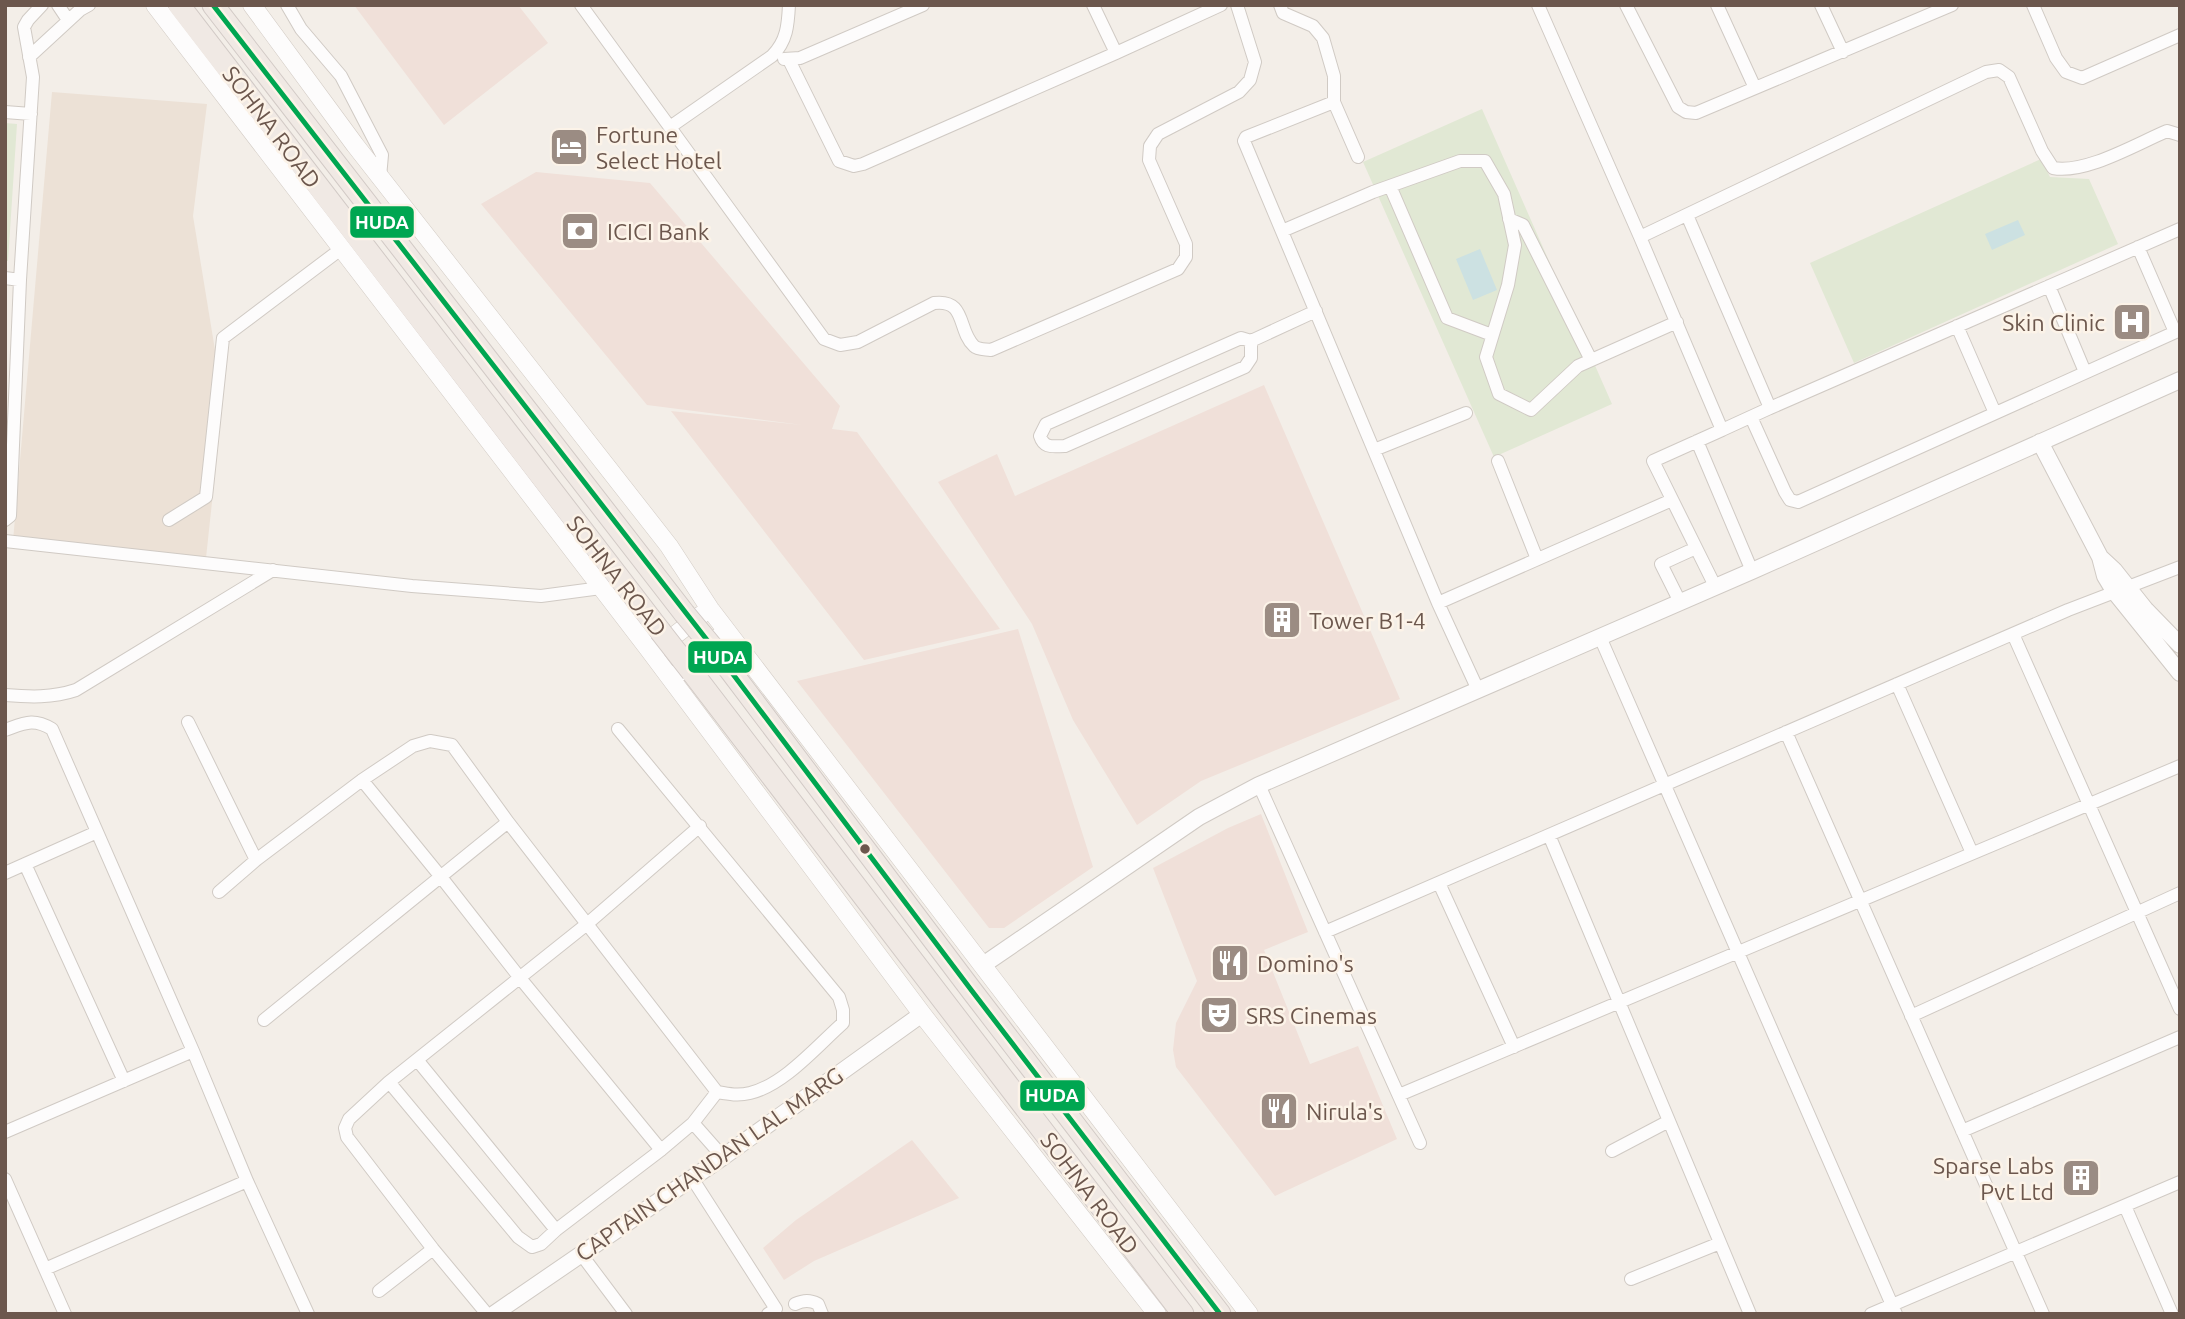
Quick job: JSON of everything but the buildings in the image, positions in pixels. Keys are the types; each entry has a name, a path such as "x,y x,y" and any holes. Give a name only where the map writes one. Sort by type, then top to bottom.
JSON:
{"highway":[{"name":"SOHNA ROAD","path":"179,5 1183,1314"},
{"name":"SOHNA ROAD","path":"213,5 714,649 946,958 1220,1314"}],"main road":[{"path":"155,5 652,653 922,1014 1157,1314"},
{"path":"251,5 380,177 669,546 710,609 1249,1314"},
{"path":"652,653 710,609"},
{"path":"671,679 726,630"}],"street":[{"path":"5,520 10,516 11,346 20,280 33,77 24,27 42,5"},
{"path":"58,5 68,19"},
{"path":"29,57 68,19 89,5"},
{"path":"286,5 300,29 341,76 382,155 380,177"},
{"path":"581,5 824,339 840,345 858,342 934,303 945,302 954,307 973,345 979,349 990,350 1178,269 1186,257 1186,244 1149,160 1150,146 1158,134 1239,92 1250,80 1255,62 1237,5"},
{"path":"670,127 780,48 785,39 789,5"},
{"path":"772,56 789,60 800,58 923,5"},
{"path":"1093,5 1116,53"},
{"path":"789,60 839,161 854,166 1221,5"},
{"path":"1280,5 1283,13 1313,26 1323,38 1334,76 1334,102 1357,156"},
{"path":"1538,5 1722,430"},
{"path":"1626,5 1678,107 1686,112 1696,113 1843,52 1939,8 1952,5"},
{"path":"1717,5 1755,88"},
{"path":"1821,5 1843,52"},
{"path":"2033,5 2056,58 2066,72 2082,78 2180,34"},
{"path":"1640,237 1986,72 1999,70 2009,77 2042,151 2053,168 2067,171 2087,166 2167,131 2180,135"},
{"path":"1334,102 1244,139 1438,603 1478,690"},
{"path":"5,112 31,114"},
{"path":"1282,231 1390,186 1460,161 1485,161 1504,194 1515,245 1508,285 1486,357 1499,394 1531,410 1578,366 1676,322"},
{"path":"1390,186 1447,318 1492,335"},
{"path":"1687,215 1770,408"},
{"path":"1509,219 1523,225 1591,360"},
{"path":"1715,586 1653,461 2180,229"},
{"path":"1751,417 1785,492 1790,500 1798,502 2178,331 2138,247"},
{"path":"169,520 206,496 223,338 341,249"},
{"path":"5,278 20,280"},
{"path":"2049,286 2085,372"},
{"path":"1251,341 1251,358 1245,367 1065,446 1047,446 1042,442 1040,436 1046,424 1241,338 1251,341 1316,312"},
{"path":"1958,326 1995,414"},
{"path":"983,965 1199,817 1259,785 1752,571 2180,380"},
{"path":"1374,450 1466,413"},
{"path":"1696,441 1752,571"},
{"path":"2040,442 2100,557 2180,673"},
{"path":"1498,461 1537,559"},
{"path":"1438,603 1672,500"},
{"path":"5,541 412,586 541,596 601,588"},
{"path":"1679,602 1661,564 1696,548"},
{"path":"1325,932 2013,634 2180,567"},
{"path":"5,695 41,697 76,690 273,570"},
{"path":"2121,589 2180,645"},
{"path":"2013,634 2180,1009"},
{"path":"1600,637 1894,1309"},
{"path":"1897,684 1972,853"},
{"path":"5,730 30,722 41,722 52,729 247,1181 308,1314"},
{"path":"188,722 256,860"},
{"path":"219,892 256,860 362,780 413,746 430,741 453,746 508,822 717,1092 736,1096 752,1093 778,1081 843,1023 839,997 618,730"},
{"path":"1786,732 2043,1314"},
{"path":"1398,1095 2180,766"},
{"path":"362,780 662,1150"},
{"path":"1259,785 1420,1143"},
{"path":"264,1020 508,822"},
{"path":"487,1314 347,1137 345,1128 349,1119 389,1082 587,924 699,827"},
{"path":"5,873 97,832"},
{"path":"1549,835 1750,1314"},
{"path":"25,864 124,1080"},
{"path":"1439,883 1514,1047"},
{"path":"1911,1016 2180,893"},
{"name":"CAPTAIN CHANDAN LAL MARG","path":"494,1314 723,1157 922,1014"},
{"path":"1962,1131 2180,1037"},
{"path":"5,1132 193,1051"},
{"path":"418,1060 556,1230"},
{"path":"389,1082 518,1237 532,1247 541,1244 662,1150 693,1123 717,1092"},
{"path":"1612,1150 1669,1122"},
{"path":"693,1123 723,1157"},
{"path":"692,1178 776,1308 768,1314"},
{"path":"5,1179 65,1314"},
{"path":"45,1269 247,1181"},
{"path":"1871,1314 1894,1309 2016,1252 2180,1182"},
{"path":"2125,1206 2172,1314"},
{"path":"1630,1279 1720,1243"},
{"path":"379,1292 433,1249"},
{"path":"582,1254 626,1314"},
{"path":"796,1304 810,1301 818,1304 822,1314"}],"shaded area":[{"path":"354,5 518,5 548,43 444,125"},
{"path":"52,92 207,104 193,216 215,350 228,353 206,558 13,541"},
{"path":"536,172 650,183 840,406 832,429 857,432 1000,629 864,660 671,411 802,425 647,405 481,204"},
{"path":"2018,220 2025,235 1992,250 1985,234"},
{"path":"1480,249 1497,290 1473,300 1456,259"},
{"path":"1264,385 1400,699 1201,781 1137,825 1073,720 1032,624 938,482 997,454 1015,496"},
{"path":"1018,629 1093,867 1004,928 989,928 797,681"},
{"path":"1261,814 1308,932 1264,950 1310,1064 1358,1046 1397,1139 1275,1196 1176,1067 1173,1050 1176,1023 1197,981 1153,868 1228,828"},
{"path":"912,1140 959,1198 814,1261 784,1280 763,1248 796,1220"}],"green space":[{"path":"1482,109 1612,404 1494,457 1363,162"},
{"path":"5,123 17,124 8,261 5,261"},
{"path":"2041,159 2050,177 2089,179 2118,244 1854,363 1810,263"}],"transit line":[{"name":"HUDA","path":"213,5 714,649 1220,1314"}],"place":[{"name":"Fortune Select Hotel","path":"569,147"},
{"name":"ICICI Bank","path":"580,231"},
{"name":"Skin Clinic","path":"2132,322"},
{"name":"Tower B1-4","path":"1282,620"},
{"name":"Domino's","path":"1230,963"},
{"name":"SRS Cinemas","path":"1219,1015"},
{"name":"Nirula's","path":"1279,1111"},
{"name":"Sparse Labs Pvt Ltd","path":"2081,1178"}]}
